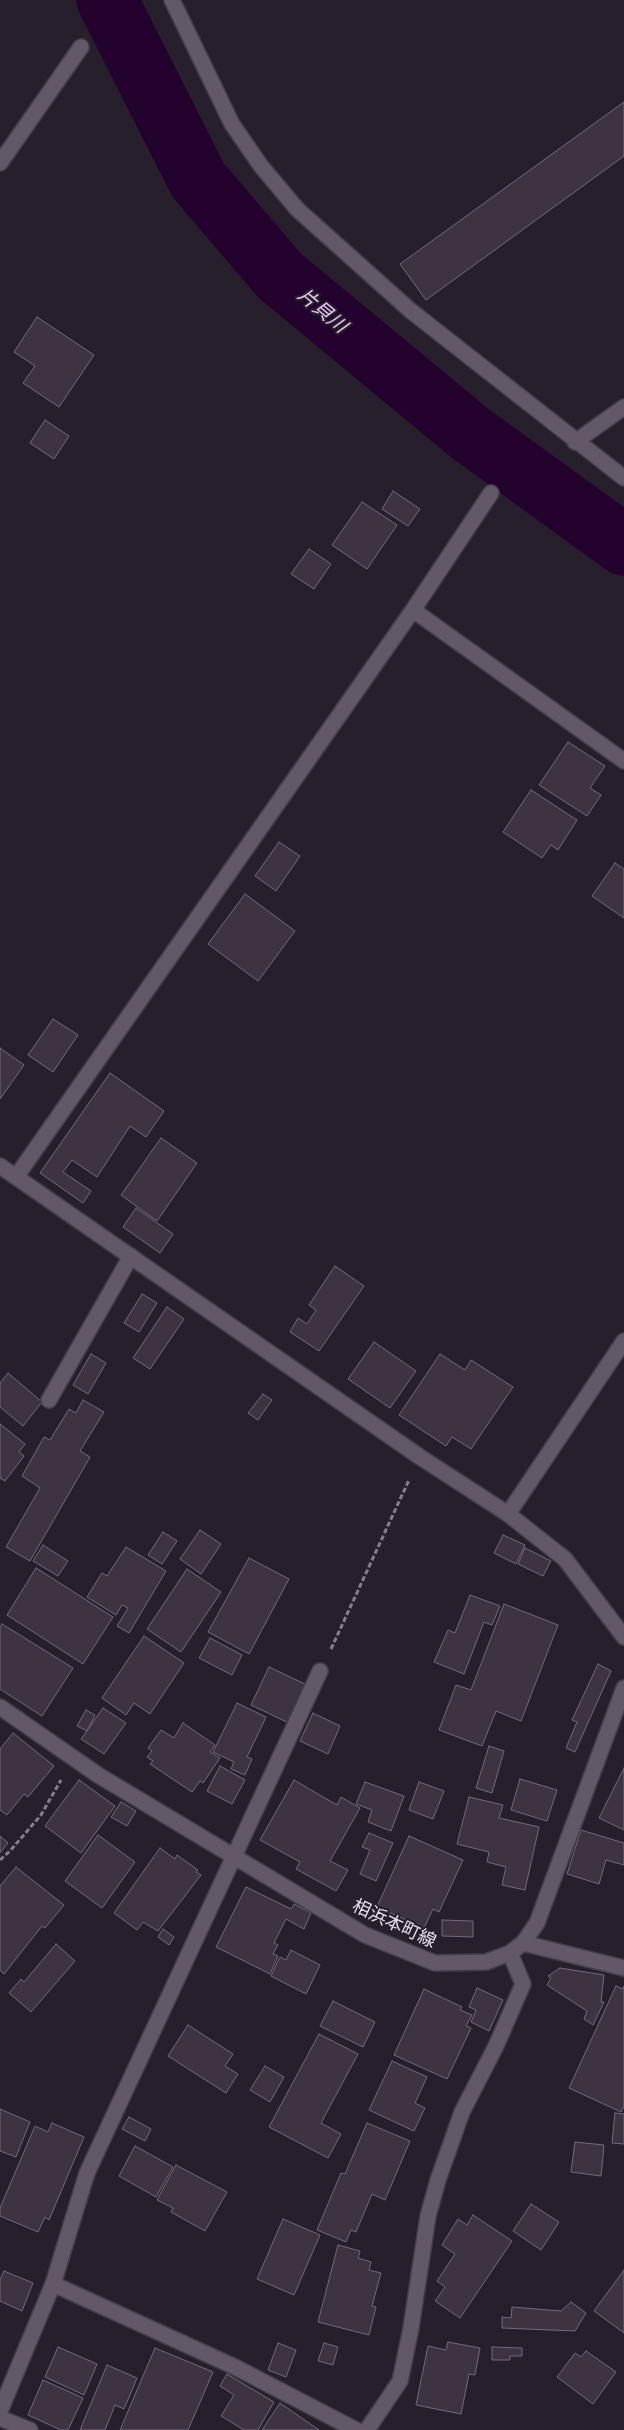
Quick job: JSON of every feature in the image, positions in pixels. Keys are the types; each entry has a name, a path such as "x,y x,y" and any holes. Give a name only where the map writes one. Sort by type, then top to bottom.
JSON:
{"street":[{"path":"172,0 232,124 261,166 297,209 411,311 575,442 624,478"},
{"path":"0,163 81,48"},
{"path":"575,442 624,407"},
{"path":"16,1177 413,610 491,494"},
{"path":"413,610 624,761"},
{"path":"0,1166 420,1456 508,1514 565,1559 624,1637"},
{"path":"49,1400 131,1256"},
{"path":"508,1514 624,1341"},
{"path":"0,2411 53,2284 87,2173 235,1858 320,1671"},
{"name":"相浜本町線","path":"0,1708 74,1758 235,1858 365,1935 435,1963 486,1962 510,1954 523,1943 537,1923 624,1688"},
{"path":"523,1943 624,1968"},
{"path":"366,2430 400,2381 411,2328 428,2216 462,2112 496,2046 523,1984 510,1954"},
{"path":"53,2284 235,2367 356,2430"},
{"path":"0,2418 30,2430"}],"path":[{"path":"320,1671 420,1456"},
{"path":"0,1860 41,1815 74,1758"}],"building":[{"path":"624,102 624,156 426,300 400,264"},
{"path":"37,317 94,355 59,407 23,383 35,366 14,352"},
{"path":"45,420 69,436 54,459 30,443"},
{"path":"393,491 420,509 408,526 382,509"},
{"path":"362,502 397,525 367,569 332,545"},
{"path":"309,549 331,564 314,589 291,574"},
{"path":"568,742 605,766 590,788 601,795 587,816 539,785"},
{"path":"531,790 577,820 558,850 551,845 542,858 503,832"},
{"path":"279,842 300,856 276,891 255,876"},
{"path":"615,863 624,869 624,918 592,896"},
{"path":"245,894 295,931 258,981 208,944"},
{"path":"53,1019 78,1035 53,1072 28,1055"},
{"path":"0,1048 24,1065 0,1099"},
{"path":"110,1073 164,1111 146,1137 130,1126 97,1177 72,1160 63,1172 91,1191 83,1203 40,1173"},
{"path":"161,1138 197,1163 157,1221 121,1195"},
{"path":"136,1208 173,1234 160,1253 123,1227"},
{"path":"335,1266 364,1286 319,1351 290,1332 298,1318 307,1324 316,1310 309,1305"},
{"path":"142,1294 157,1303 139,1332 124,1323"},
{"path":"167,1307 184,1319 150,1369 133,1358"},
{"path":"374,1342 416,1371 390,1408 348,1379"},
{"path":"91,1354 106,1363 88,1394 73,1385"},
{"path":"440,1354 465,1370 471,1360 513,1387 471,1449 452,1437 446,1446 399,1415"},
{"path":"8,1373 42,1402 23,1426 0,1407 0,1383"},
{"path":"263,1394 272,1400 258,1420 248,1413"},
{"path":"83,1400 104,1412 80,1451 90,1457 30,1561 6,1547 40,1488 22,1476 44,1437 50,1440 69,1409 76,1413"},
{"path":"0,1424 25,1444 19,1452 24,1456 5,1481 0,1478"},
{"path":"200,1530 221,1544 201,1574 180,1559"},
{"path":"163,1532 177,1541 162,1564 148,1555"},
{"path":"503,1535 525,1545 516,1564 494,1553"},
{"path":"43,1545 68,1561 58,1576 33,1561"},
{"path":"126,1547 166,1571 129,1633 117,1626 128,1608 122,1605 116,1615 87,1597 102,1573 107,1576"},
{"path":"525,1548 551,1561 543,1576 518,1564"},
{"path":"249,1558 289,1579 249,1654 208,1632"},
{"path":"36,1568 113,1617 83,1664 7,1615"},
{"path":"187,1569 221,1592 181,1652 147,1629"},
{"path":"470,1595 500,1606 492,1625 484,1622 464,1674 434,1662 448,1630 455,1633"},
{"path":"504,1604 558,1625 521,1721 496,1711 482,1746 439,1730 456,1685 471,1690"},
{"path":"2,1624 73,1668 42,1716 0,1689 0,1627"},
{"path":"144,1636 184,1663 150,1714 134,1703 126,1715 102,1698"},
{"path":"210,1638 242,1655 232,1675 199,1658"},
{"path":"598,1664 611,1671 575,1752 566,1748 577,1722 572,1720"},
{"path":"269,1667 307,1685 289,1723 251,1705"},
{"path":"237,1703 266,1717 247,1757 252,1759 245,1775 231,1769 234,1762 213,1752"},
{"path":"103,1708 126,1723 104,1754 81,1739"},
{"path":"86,1710 95,1715 87,1731 77,1726"},
{"path":"313,1713 340,1726 328,1754 300,1741"},
{"path":"183,1723 215,1745 210,1752 220,1758 203,1783 200,1781 192,1792 150,1764 153,1761 147,1757 152,1751 148,1748 161,1730 174,1738"},
{"path":"13,1733 54,1766 28,1797 24,1794 7,1815 0,1810 0,1749"},
{"path":"489,1746 504,1751 492,1793 476,1788"},
{"path":"220,1766 245,1780 232,1804 207,1791"},
{"path":"624,1768 624,1830 599,1818"},
{"path":"520,1779 557,1790 547,1821 511,1810"},
{"path":"79,1780 115,1806 81,1853 45,1826"},
{"path":"294,1780 337,1805 341,1797 360,1808 330,1861 348,1870 336,1891 296,1869 300,1862 260,1840"},
{"path":"365,1782 404,1796 391,1831 368,1822 372,1810 356,1804"},
{"path":"419,1782 444,1791 433,1819 409,1810"},
{"path":"469,1797 503,1805 499,1818 539,1827 525,1890 502,1885 506,1867 487,1862 489,1852 457,1844"},
{"path":"121,1802 136,1811 127,1826 111,1817"},
{"path":"581,1830 624,1843 624,1865 606,1860 599,1884 567,1874"},
{"path":"369,1833 393,1843 376,1881 360,1874 370,1850 362,1847"},
{"path":"98,1835 135,1862 102,1908 65,1881"},
{"path":"0,1836 8,1843 0,1853"},
{"path":"409,1836 463,1860 439,1912 433,1909 424,1928 377,1907"},
{"path":"160,1848 175,1859 177,1855 198,1870 196,1872 201,1875 158,1931 143,1922 137,1930 114,1913"},
{"path":"16,1867 64,1905 45,1928 42,1926 4,1974 0,1970 0,1886"},
{"path":"246,1887 291,1909 294,1904 311,1913 304,1929 286,1919 274,1943 278,1945 273,1954 278,1956 270,1974 216,1947"},
{"path":"442,1920 473,1921 473,1937 442,1936"},
{"path":"163,1929 174,1937 169,1945 158,1937"},
{"path":"56,1944 75,1961 31,2012 9,1993 21,1979 24,1982"},
{"path":"291,1950 320,1965 306,1994 271,1976 280,1957 286,1960"},
{"path":"560,1968 604,1975 601,2002 604,2002 593,2025 584,2019 587,2011 547,1985 551,1978 548,1976"},
{"path":"616,1986 623,1989 624,1986 624,2106 621,2112 569,2088"},
{"path":"477,1988 503,2000 489,2031 471,2022 476,2010 469,2007"},
{"path":"424,1989 462,2007 460,2010 472,2015 466,2026 471,2028 447,2079 394,2055"},
{"path":"333,2001 375,2022 363,2047 320,2026"},
{"path":"188,2025 233,2054 225,2066 238,2074 226,2093 168,2056"},
{"path":"319,2034 358,2054 321,2123 341,2134 328,2158 269,2127"},
{"path":"392,2061 427,2077 415,2103 425,2108 414,2131 369,2110"},
{"path":"265,2066 284,2077 270,2102 250,2090"},
{"path":"0,2109 30,2122 16,2157 0,2151"},
{"path":"615,2113 624,2114 624,2144 612,2143"},
{"path":"129,2117 151,2129 145,2141 122,2129"},
{"path":"52,2123 84,2137 49,2220 45,2217 38,2232 0,2216 0,2208 35,2126 48,2132"},
{"path":"367,2123 410,2141 385,2200 372,2194 356,2232 351,2230 346,2242 317,2230 341,2173 345,2174"},
{"path":"575,2142 604,2145 601,2176 571,2172"},
{"path":"135,2146 173,2167 156,2197 119,2176"},
{"path":"176,2165 227,2192 205,2231 171,2212 173,2208 157,2200"},
{"path":"531,2204 559,2222 541,2250 513,2231"},
{"path":"473,2215 512,2241 460,2318 435,2301 445,2287 437,2281 455,2254 442,2245 458,2219 467,2225"},
{"path":"283,2219 320,2235 294,2295 257,2279"},
{"path":"338,2245 360,2251 358,2258 371,2262 369,2270 381,2273 372,2306 376,2307 369,2335 318,2322"},
{"path":"624,2270 624,2333 594,2311"},
{"path":"4,2271 33,2283 22,2311 0,2301 0,2280"},
{"path":"571,2302 586,2313 575,2331 502,2328 502,2317 511,2318 512,2307 561,2311"},
{"path":"448,2342 480,2348 475,2375 469,2374 461,2414 416,2405 428,2346 446,2350"},
{"path":"278,2343 296,2350 286,2377 268,2370"},
{"path":"324,2343 338,2347 333,2365 318,2361"},
{"path":"58,2347 97,2364 84,2395 45,2377"},
{"path":"492,2347 522,2348 522,2356 510,2356 510,2360 492,2360"},
{"path":"155,2348 213,2372 188,2430 120,2430"},
{"path":"586,2351 616,2372 593,2404 557,2377 575,2353 581,2357"},
{"path":"107,2365 137,2378 124,2409 115,2405 105,2430 80,2430"},
{"path":"227,2374 274,2402 258,2430 244,2430 221,2416 234,2395 220,2386"},
{"path":"43,2380 83,2398 68,2430 61,2430 28,2415"},
{"path":"280,2403 319,2430 262,2430"}],"waterway":[{"name":"片貝川","path":"107,0 198,180 280,276 471,434 624,545"}]}
